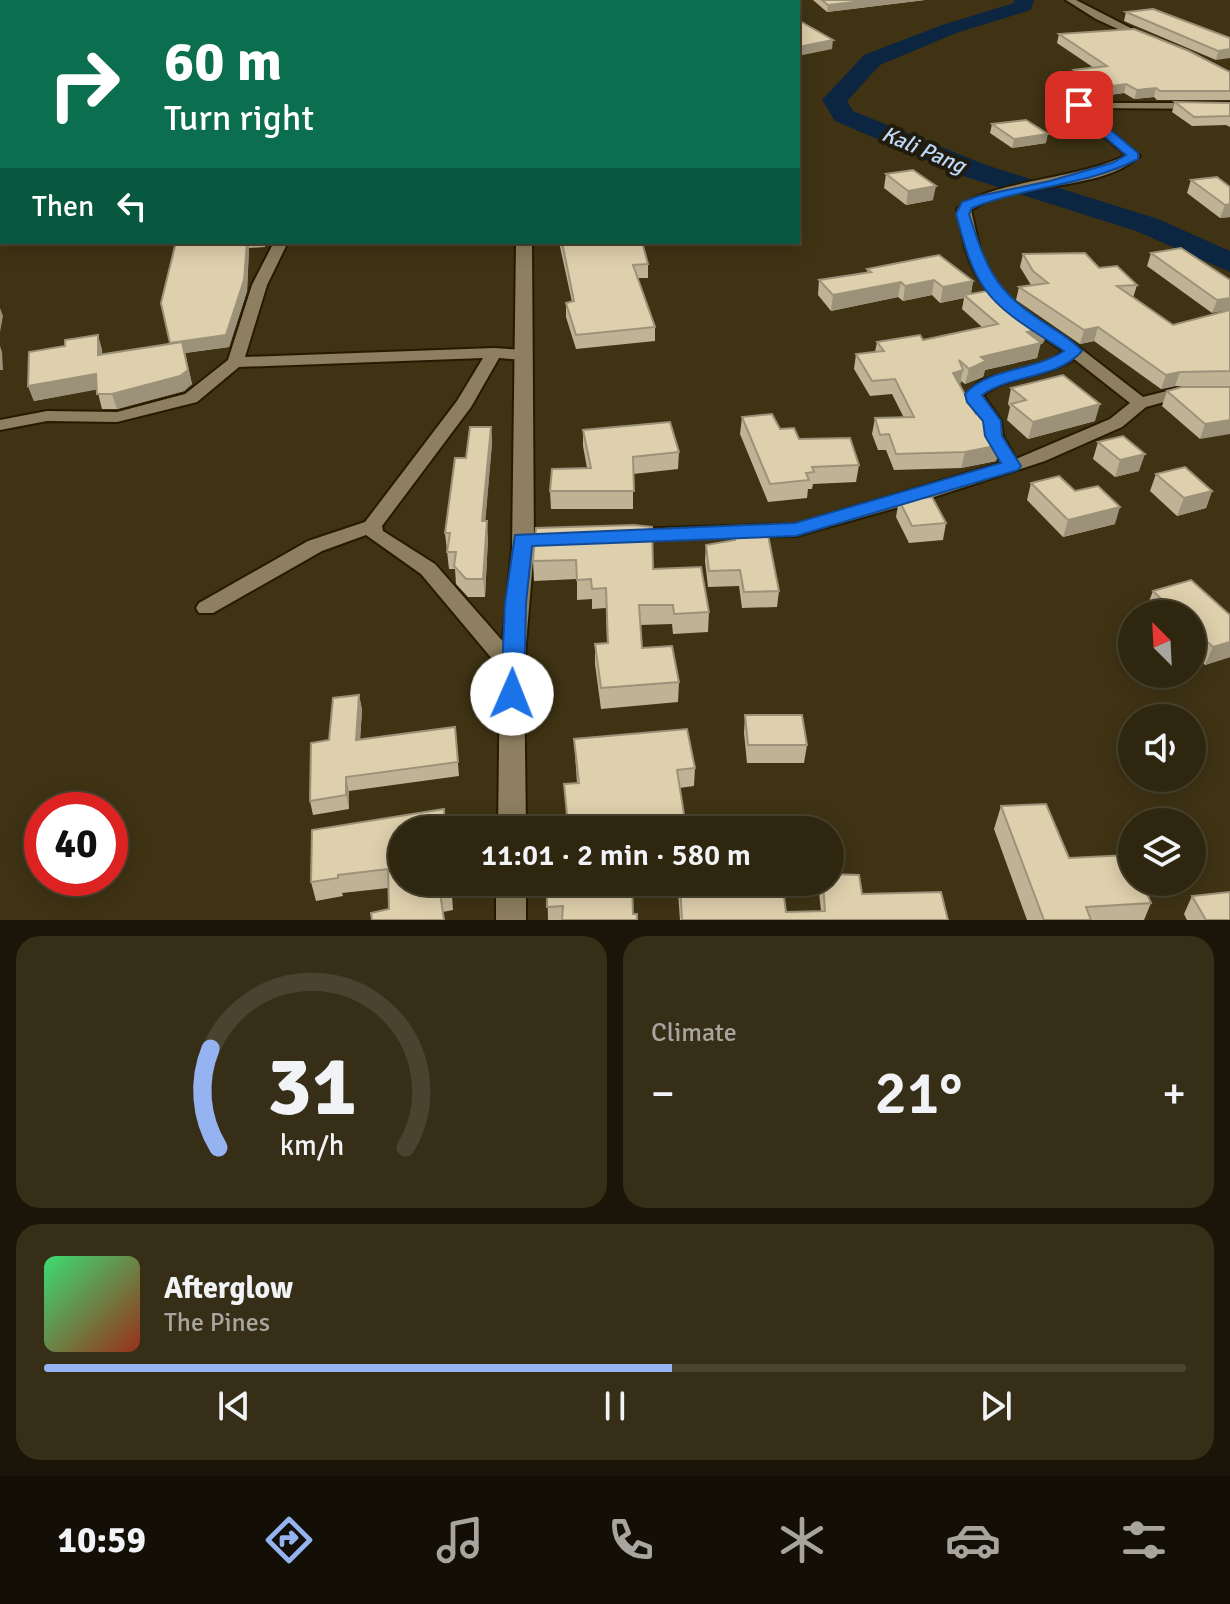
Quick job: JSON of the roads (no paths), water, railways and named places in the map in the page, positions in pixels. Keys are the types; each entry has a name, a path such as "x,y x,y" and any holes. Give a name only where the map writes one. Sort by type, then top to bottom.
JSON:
{"street":[{"path":"1070,0 1099,17 1164,45"},
{"path":"1140,403 1074,351 1014,310 991,288 974,254 964,209 983,199 1052,184 1116,165 1134,156 1077,108 1079,105 1230,106"},
{"path":"0,425 47,416 117,417 191,398 235,362 264,267 280,244"},
{"path":"512,816 512,667 530,539 523,355 524,244"},
{"path":"1011,466 994,436 992,421 976,402 974,394 988,383 1053,366 1074,351"},
{"path":"235,362 494,353 523,355"},
{"path":"206,608 315,546 372,526 465,403 494,353"},
{"path":"602,536 796,530 1011,466 1116,423 1140,403 1175,394 1230,393"},
{"path":"372,526 375,534 428,569 512,667"},
{"path":"511,896 511,920"}],"waterway":[{"name":"Kali Pang","path":"1024,0 1024,6 949,29 872,60 834,100 844,116 976,171 1147,225 1230,263"}]}
